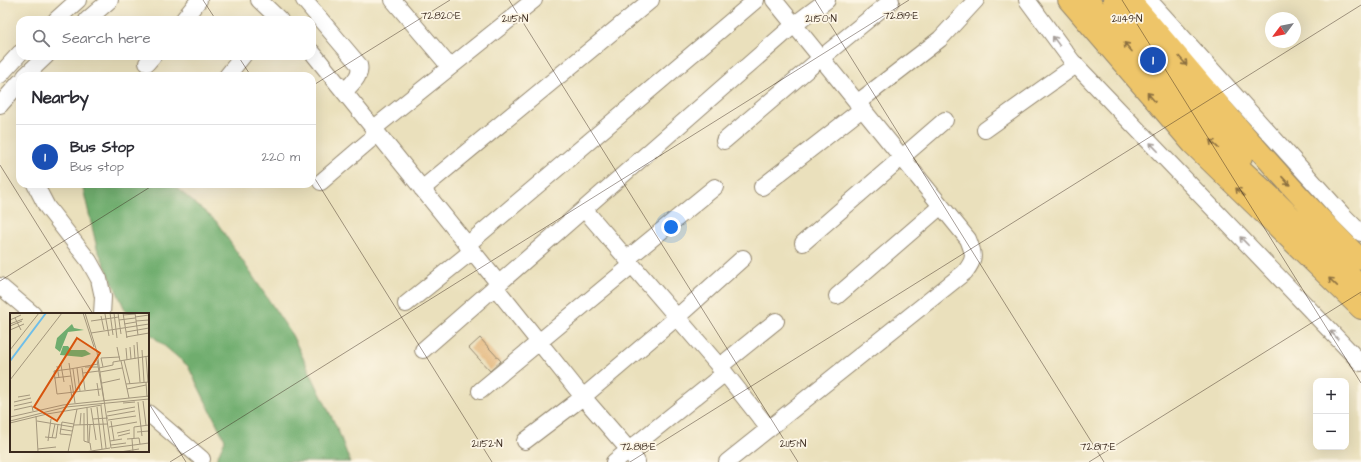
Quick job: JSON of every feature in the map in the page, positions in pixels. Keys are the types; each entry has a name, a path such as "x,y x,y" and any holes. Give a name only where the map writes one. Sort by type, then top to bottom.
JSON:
{"main road":[{"path":"1068,0 1192,144 1361,309"},
{"path":"1088,0 1205,135 1274,199 1361,285"},
{"path":"1113,0 1218,125 1274,199"},
{"path":"1130,0 1253,145 1333,232 1361,259"}],"street":[{"path":"60,16 78,0"},
{"path":"92,16 110,0"},
{"path":"186,16 199,0"},
{"path":"259,0 274,16"},
{"path":"304,0 359,65 360,70 358,76 344,92"},
{"path":"322,182 375,131 450,67 534,0"},
{"path":"422,189 651,0"},
{"path":"406,304 756,0"},
{"path":"727,462 965,272 972,263 973,251 968,239 774,0"},
{"path":"423,350 794,25 826,0"},
{"path":"762,187 940,39 976,0"},
{"path":"1027,0 1060,47 1076,65 1361,363"},
{"path":"1149,0 1343,215 1361,232"},
{"path":"724,141 821,58 891,1"},
{"path":"401,2 450,67"},
{"path":"4,70 16,57"},
{"path":"316,57 470,248 539,342 633,456"},
{"path":"230,72 240,60"},
{"path":"985,130 1076,65"},
{"path":"0,105 16,92"},
{"path":"803,243 945,120"},
{"path":"480,391 539,342 715,187"},
{"path":"37,188 47,207 89,261 99,279 103,297 102,313"},
{"path":"838,296 941,206"},
{"path":"584,209 722,370 769,429"},
{"path":"525,441 583,397 676,318 743,258"},
{"path":"0,286 32,313"},
{"path":"614,462 633,456 722,370 776,321"},
{"path":"149,414 202,459"}],"green space":[{"path":"83,188 177,188 216,221 292,335 338,430 350,462 215,462 225,440 188,366 149,333 149,313 127,313 97,248"}],"building":[{"path":"480,338 501,361 490,371 469,348"}],"place":[{"name":"Bus Stop","path":"1153,60"}]}
